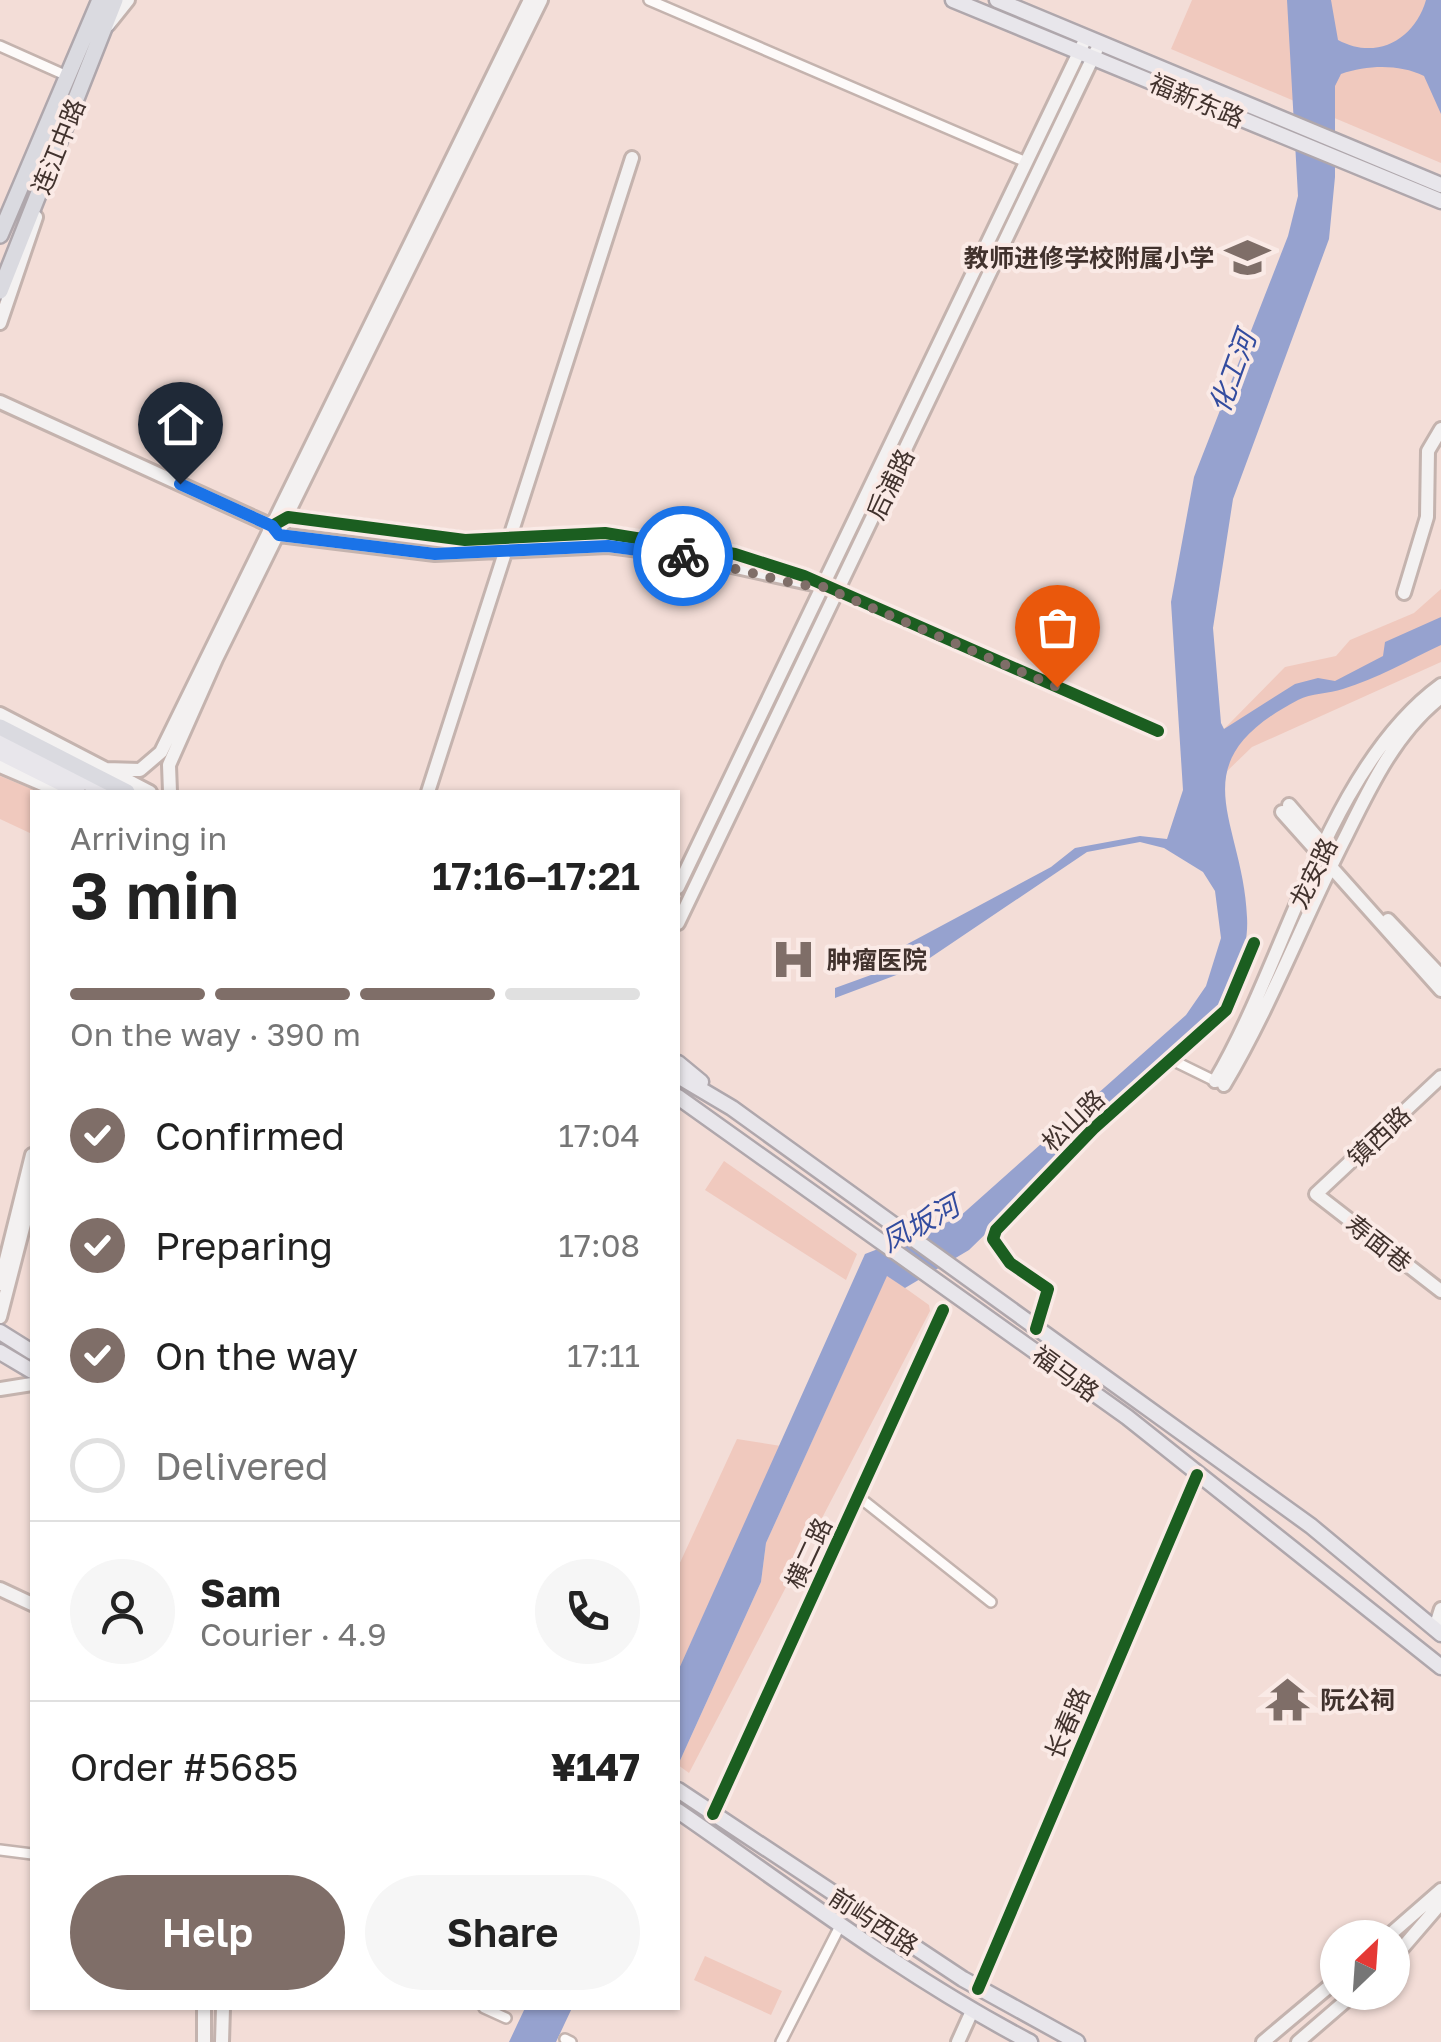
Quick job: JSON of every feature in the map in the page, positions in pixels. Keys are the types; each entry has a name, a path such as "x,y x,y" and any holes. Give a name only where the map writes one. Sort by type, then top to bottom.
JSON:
{"highway":[{"name":"连江中路","path":"0,234 87,22 100,0"},
{"name":"连江中路","path":"0,292 115,0"},
{"path":"0,727 123,790"}],"main road":[{"path":"87,22 92,0"},
{"path":"106,27 128,0"},
{"path":"170,790 168,771 173,754 275,531 530,0"},
{"path":"106,769 140,770 159,757 275,531 288,518 542,0"},
{"name":"福新东路","path":"954,0 1090,47 1289,130 1340,159 1441,200"},
{"name":"福新东路","path":"996,0 1090,47"},
{"name":"后浦路","path":"680,883 1026,162 1090,47"},
{"name":"后浦路","path":"680,920 837,593 1090,47"},
{"name":"福新东路","path":"1289,130 1340,143 1441,184"},
{"path":"0,215 40,135"},
{"path":"0,323 60,141"},
{"path":"429,790 632,158"},
{"path":"0,402 275,531 425,554 626,548 821,586"},
{"path":"1404,593 1427,518 1428,451 1441,429"},
{"path":"288,518 465,540 590,533 634,535 735,554 821,586 1158,731"},
{"name":"龙安路","path":"1220,1083 1388,734 1441,686"},
{"name":"龙安路","path":"1328,857 1391,754 1441,697"},
{"path":"0,714 146,790"},
{"path":"4,746 75,790"},
{"path":"4,746 102,790"},
{"path":"0,766 56,790"},
{"path":"1285,809 1441,990"},
{"path":"1328,857 1441,976"},
{"path":"680,1065 732,1108"},
{"name":"福马路","path":"680,1077 732,1108 1320,1533 1439,1630"},
{"name":"镇西路","path":"1316,1194 1441,1077"},
{"name":"福马路","path":"680,1099 716,1129 881,1240 1126,1416 1441,1668"},
{"path":"0,1284 30,1162"},
{"name":"寿面巷","path":"1316,1194 1441,1291"},
{"path":"0,1317 30,1201"},
{"path":"0,1332 30,1351"},
{"path":"0,1352 30,1370"},
{"path":"0,1389 30,1384"},
{"path":"0,1590 30,1603"},
{"path":"1439,1630 1441,1609"},
{"name":"前屿西路","path":"680,1791 978,1988 1077,2042"},
{"name":"前屿西路","path":"680,1812 838,1928 1030,2042"},
{"path":"1407,1920 1441,1890"},
{"path":"1410,1939 1441,1903"},
{"path":"1263,2042 1320,1994"},
{"path":"204,2010 204,2042"},
{"path":"222,2042 223,2010"},
{"path":"1298,2042 1335,2010"},
{"path":"958,2042 972,2011"}],"street":[{"path":"648,0 1026,162"},
{"path":"0,46 66,74"},
{"name":"松山路","path":"1036,1329 1048,1290 1003,1256 993,1239 996,1230 1094,1129 1226,1010 1254,942"},
{"path":"1172,1060 1220,1083"},
{"name":"横二路","path":"713,1814 943,1310"},
{"name":"长春路","path":"978,1988 1197,1475"},
{"path":"859,1497 992,1602"},
{"path":"0,1850 30,1854"},
{"path":"782,2042 838,1928"},
{"path":"488,2010 506,2018"}],"shaded area":[{"path":"1192,0 1441,0 1441,163 1171,49"},
{"path":"1441,589 1441,662 1252,747 1223,775 1224,729 1285,667 1336,656 1350,640 1414,613"},
{"path":"0,776 34,790 30,790 30,833 0,819"},
{"path":"724,1161 857,1254 846,1280 705,1190"},
{"path":"887,1275 929,1305 930,1311 689,1773 680,1766 680,1761 761,1582 766,1543"},
{"path":"737,1439 781,1446 680,1667 680,1563"},
{"path":"705,1956 782,1991 771,2015 694,1980"}],"water":[{"path":"1287,0 1331,0 1338,40 1367,48 1380,47 1404,35 1421,14 1426,0 1441,0 1441,114 1424,76 1404,69 1351,71 1341,74 1335,86 1335,177 1329,239 1233,499 1213,628 1221,723 1224,729 1295,684 1318,678 1335,681 1383,656 1385,642 1441,617 1441,645 1355,685 1298,700 1261,724 1238,747 1227,771 1225,795 1243,882 1247,929 1240,962 1221,1004 969,1250 905,1288 887,1276 766,1543 761,1582 680,1761 680,1667 865,1254 958,1218 1186,1015 1206,986 1221,938 1215,891 1203,872 1164,848 1140,842 1087,852 915,968 835,998 835,988 871,975 900,948 1051,867 1075,848 1140,836 1167,839 1183,790 1171,602 1194,477 1288,236 1298,196"},
{"path":"524,2010 571,2010 556,2042 509,2042"}],"cycle path":[{"path":"272,526 288,517 465,540 605,533 735,554 804,576 1158,731"},
{"path":"1036,1329 1048,1289 1010,1263 993,1239 996,1230 1093,1129 1226,1010 1254,943"},
{"path":"713,1814 943,1310"},
{"path":"978,1989 1197,1475"}],"way so far":[{"path":"683,556 800,585 821,586 1057,687"}],"place":[{"name":"教师进修学校附属小学","path":"1247,257"},
{"name":"肿瘤医院","path":"794,959"},
{"name":"阮公祠","path":"1287,1699"}],"route":[{"path":"180,484 272,526 279,535 435,554 478,556 608,546 683,556"}],"water label":[{"name":"化工河","path":"1232,372"},
{"name":"凤坂河","path":"920,1223"}]}
